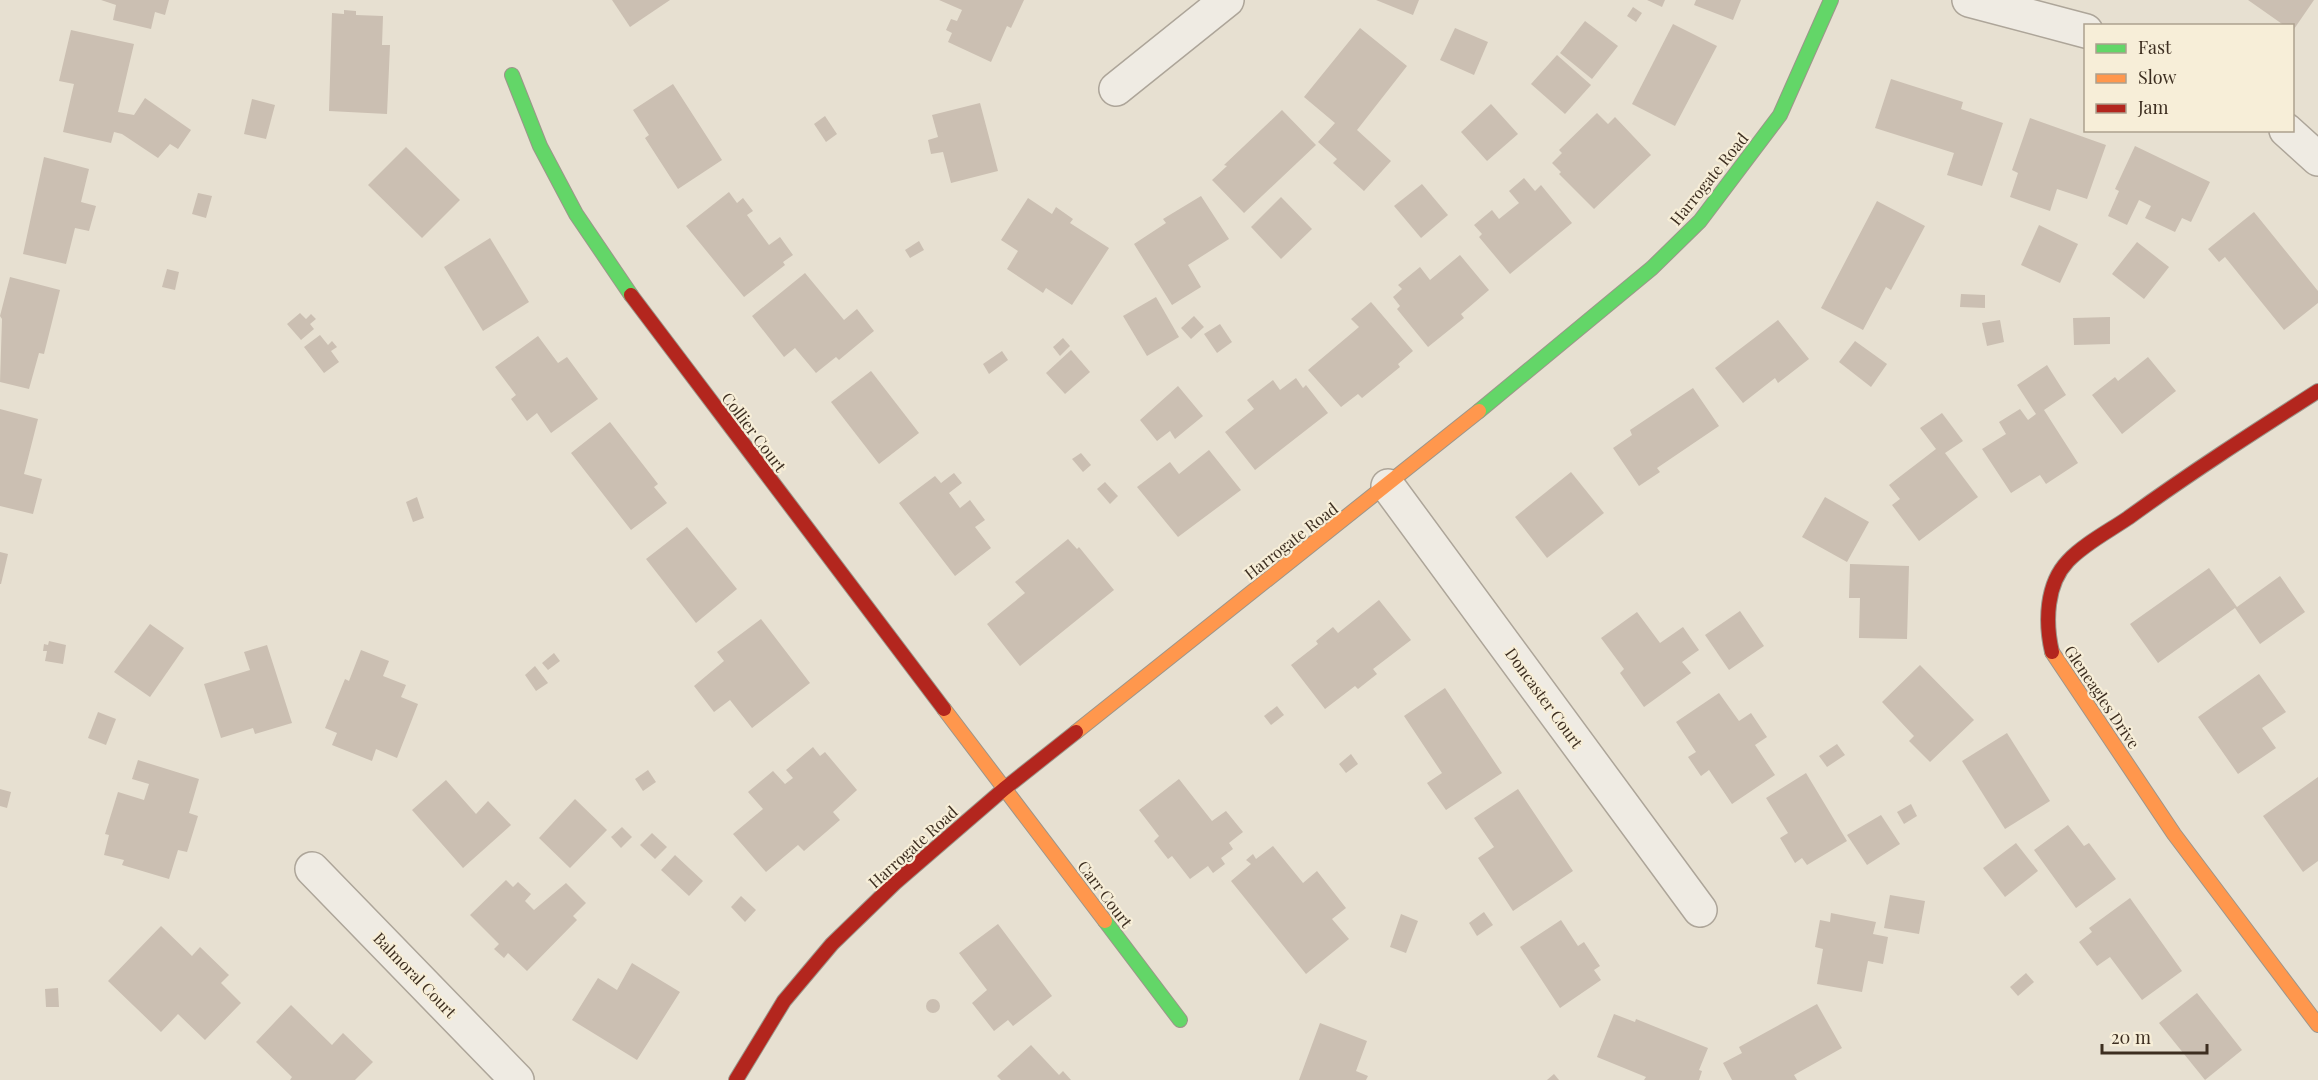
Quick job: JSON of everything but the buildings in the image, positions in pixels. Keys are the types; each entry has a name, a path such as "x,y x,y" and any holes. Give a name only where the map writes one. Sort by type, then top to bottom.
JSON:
{"street":[{"path":"1116,89 1227,0"},
{"name":"Harrogate Road","path":"736,1080 784,1001 832,944 895,883 1004,789 1388,486 1652,268 1700,221 1780,115 1831,0"},
{"path":"1969,0 2084,31"},
{"name":"Collier Court","path":"512,75 540,146 576,214 611,268 656,331 1004,789"},
{"path":"2288,132 2318,159"},
{"name":"Gleneagles Drive","path":"2318,391 2179,481 2068,561 2058,577 2048,603 2045,627 2052,654 2174,834 2318,1025"},
{"name":"Doncaster Court","path":"1388,486 1700,910"},
{"name":"Carr Court","path":"1004,789 1180,1020"},
{"name":"Balmoral Court","path":"312,869 517,1080"}],"traffic: fast":[{"path":"1479,411 1652,268 1700,221 1780,115 1831,0"},
{"path":"512,75 540,146 576,214 631,295"},
{"path":"1105,921 1180,1020"}],"traffic: slow":[{"path":"1076,732 1479,411"},
{"path":"2052,652 2174,834 2318,1025"},
{"path":"944,709 1105,921"}],"traffic: jam":[{"path":"631,295 944,709"},
{"path":"2052,652 2048,628 2051,592 2061,570 2074,555 2198,469 2318,391"},
{"path":"736,1080 784,1001 832,944 895,883 1004,789 1076,732"}]}
